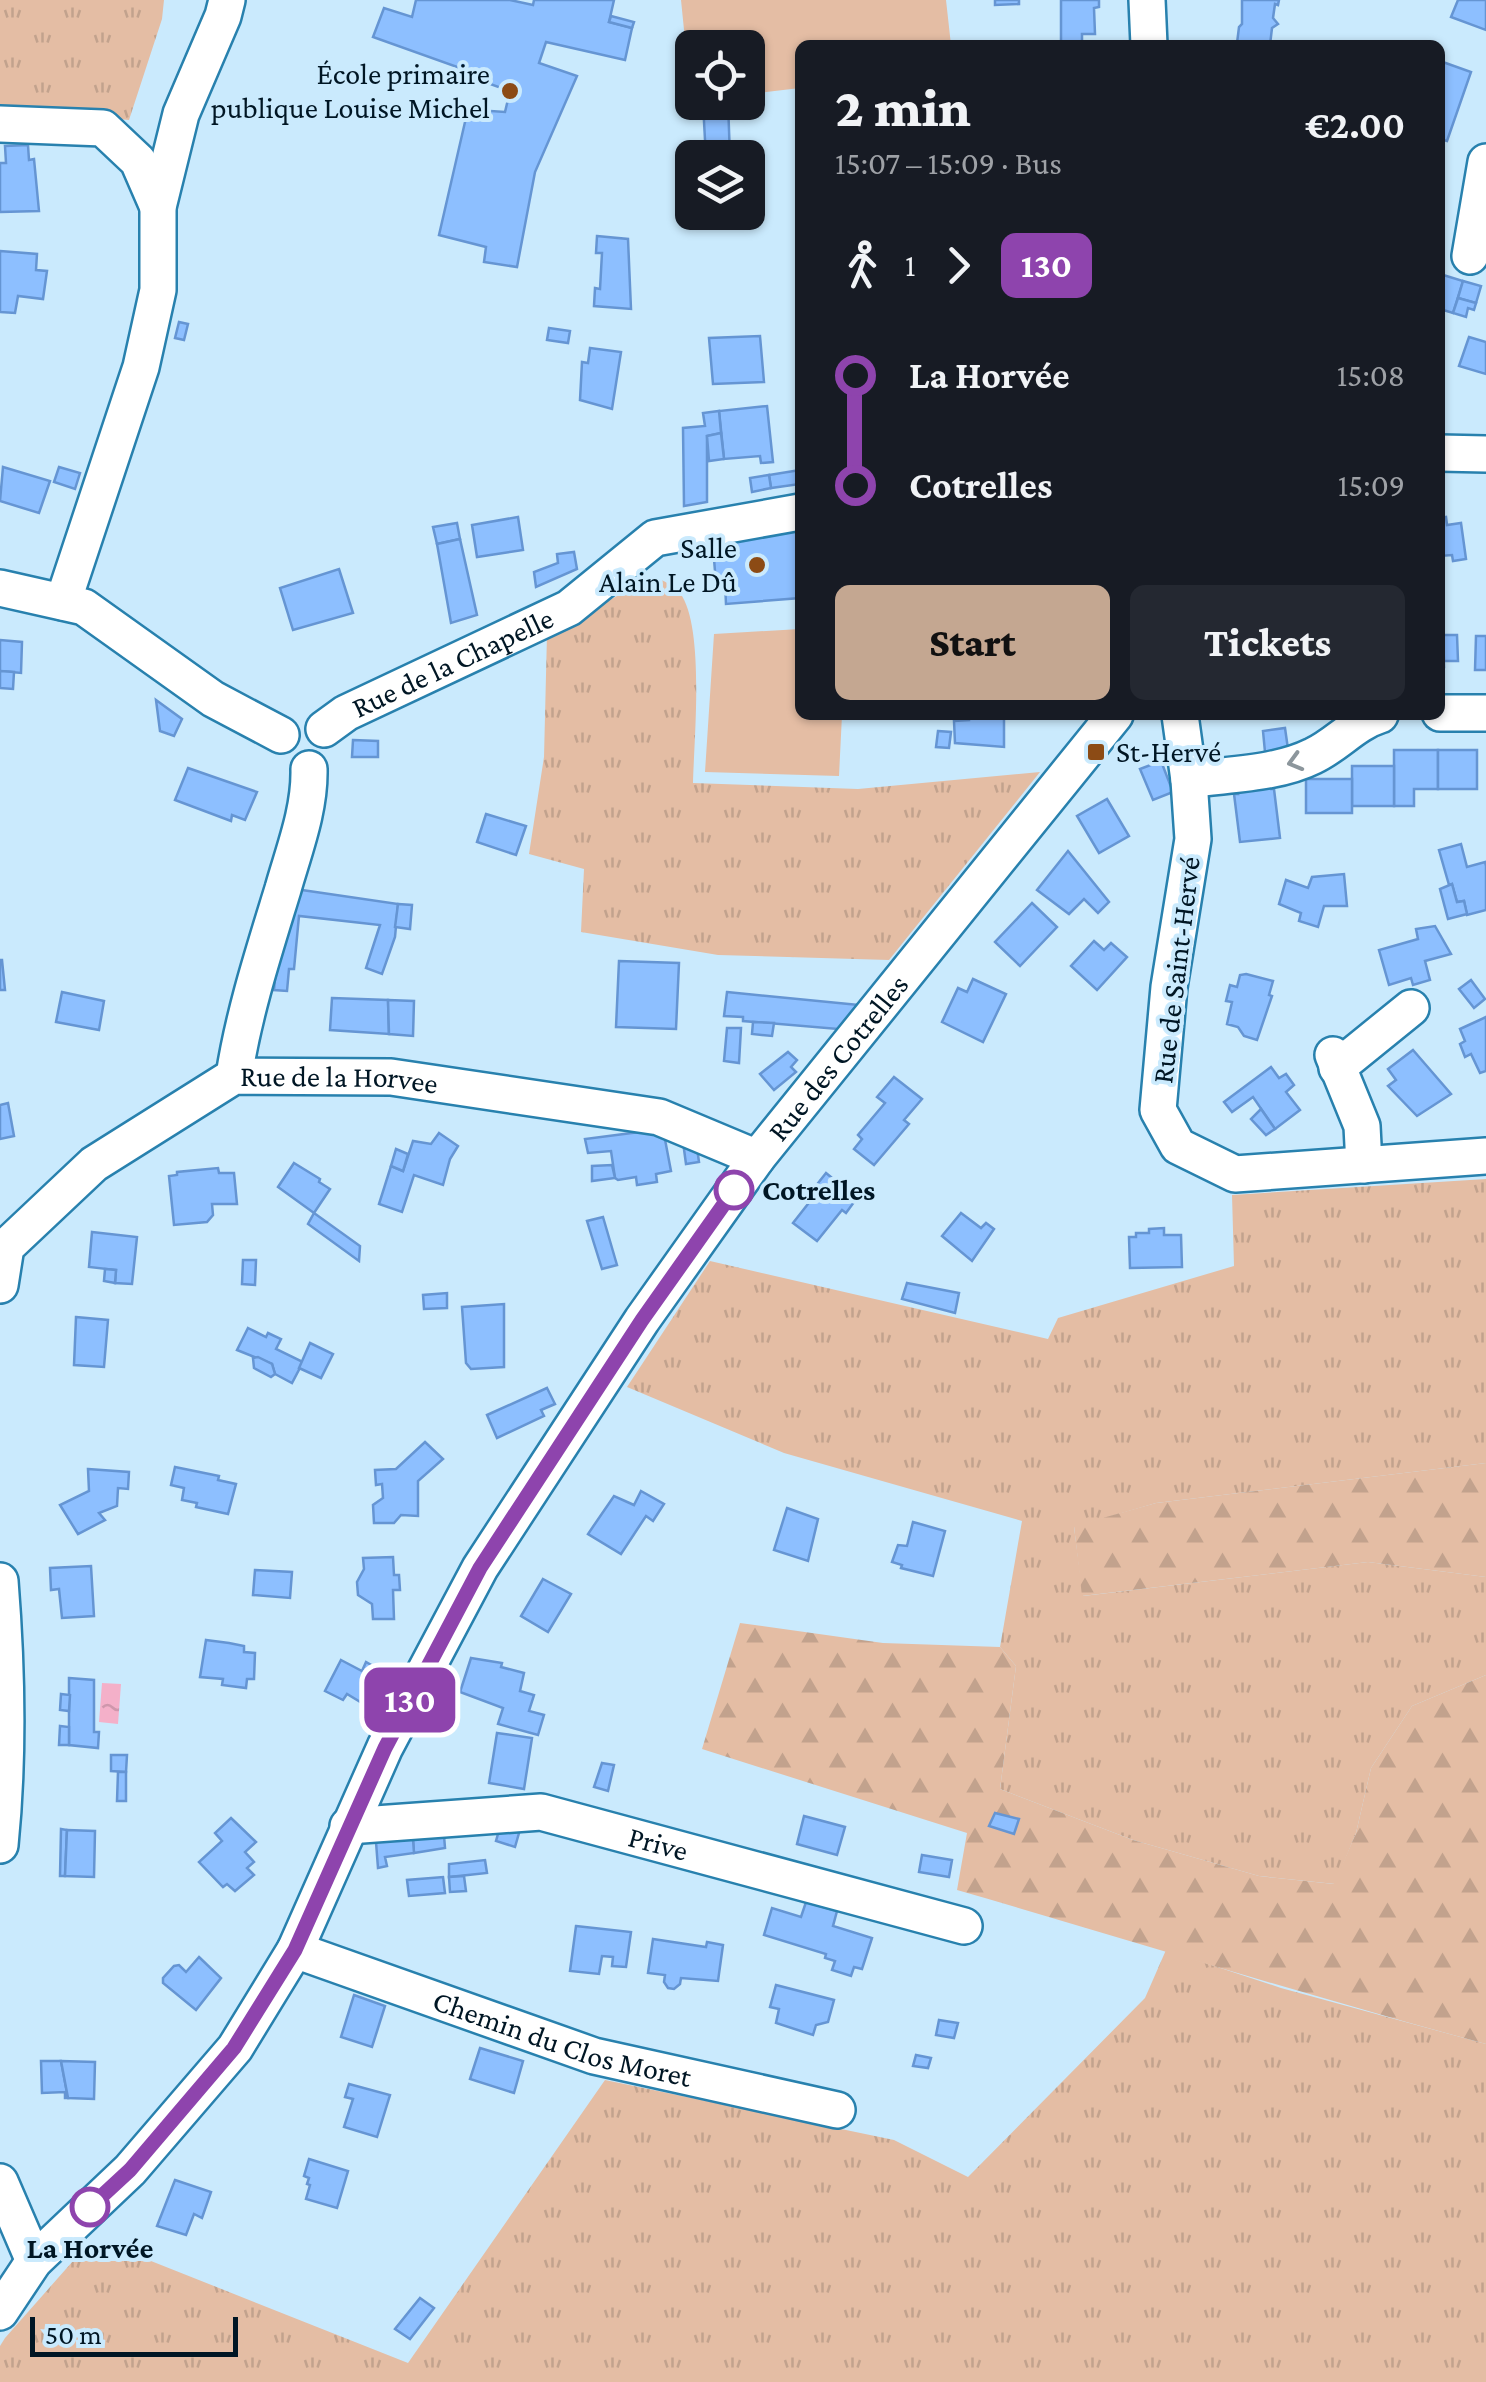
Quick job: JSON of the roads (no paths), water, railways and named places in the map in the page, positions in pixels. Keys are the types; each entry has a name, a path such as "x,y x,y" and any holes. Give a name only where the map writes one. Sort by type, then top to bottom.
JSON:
{"street":[{"path":"62,602 141,367 158,290 158,207 182,114 226,0"},
{"path":"1147,0 1148,40"},
{"path":"0,124 103,128 138,161 158,207"},
{"path":"1470,256 1486,162"},
{"path":"1445,453 1486,454"},
{"name":"Rue de la Chapelle","path":"324,729 346,712 568,608 655,538 795,513"},
{"path":"0,588 84,608 214,699 280,735"},
{"path":"1445,713 1486,713"},
{"name":"Rue des Cotrelles","path":"0,2312 34,2261 130,2170 223,2062 295,1950 348,1826 480,1568 642,1320 757,1158 1110,720"},
{"name":"Rue de Saint-Hervé","path":"1181,720 1190,780 1192,838 1169,987 1158,1110 1178,1146 1235,1174 1486,1156"},
{"path":"1190,780 1308,759 1366,720"},
{"path":"292,722 317,723 324,729 328,751 320,764 298,768 284,760 280,735 292,722"},
{"path":"234,1076 242,1024 300,830 309,792 309,769"},
{"path":"1364,1165 1362,1126 1335,1061 1411,1008"},
{"name":"Rue de la Horvee","path":"0,1284 3,1249 94,1164 234,1076 391,1077 659,1117 757,1158"},
{"path":"0,1581 6,1658 7,1774 0,1845"},
{"name":"Prive","path":"348,1826 540,1812 964,1926"},
{"name":"Chemin du Clos Moret","path":"295,1950 594,2056 837,2110"},
{"path":"0,2182 34,2261"}],"water":[{"path":"102,1683 121,1684 118,1724 99,1722"}],"place":[{"name":"École primaire publique Louise Michel","path":"510,91"},
{"name":"Salle Alain Le Dû","path":"757,565"},
{"name":"St-Hervé","path":"1096,752"},
{"name":"Cotrelles","path":"734,1190"},
{"name":"La Horvée","path":"90,2207"}]}
